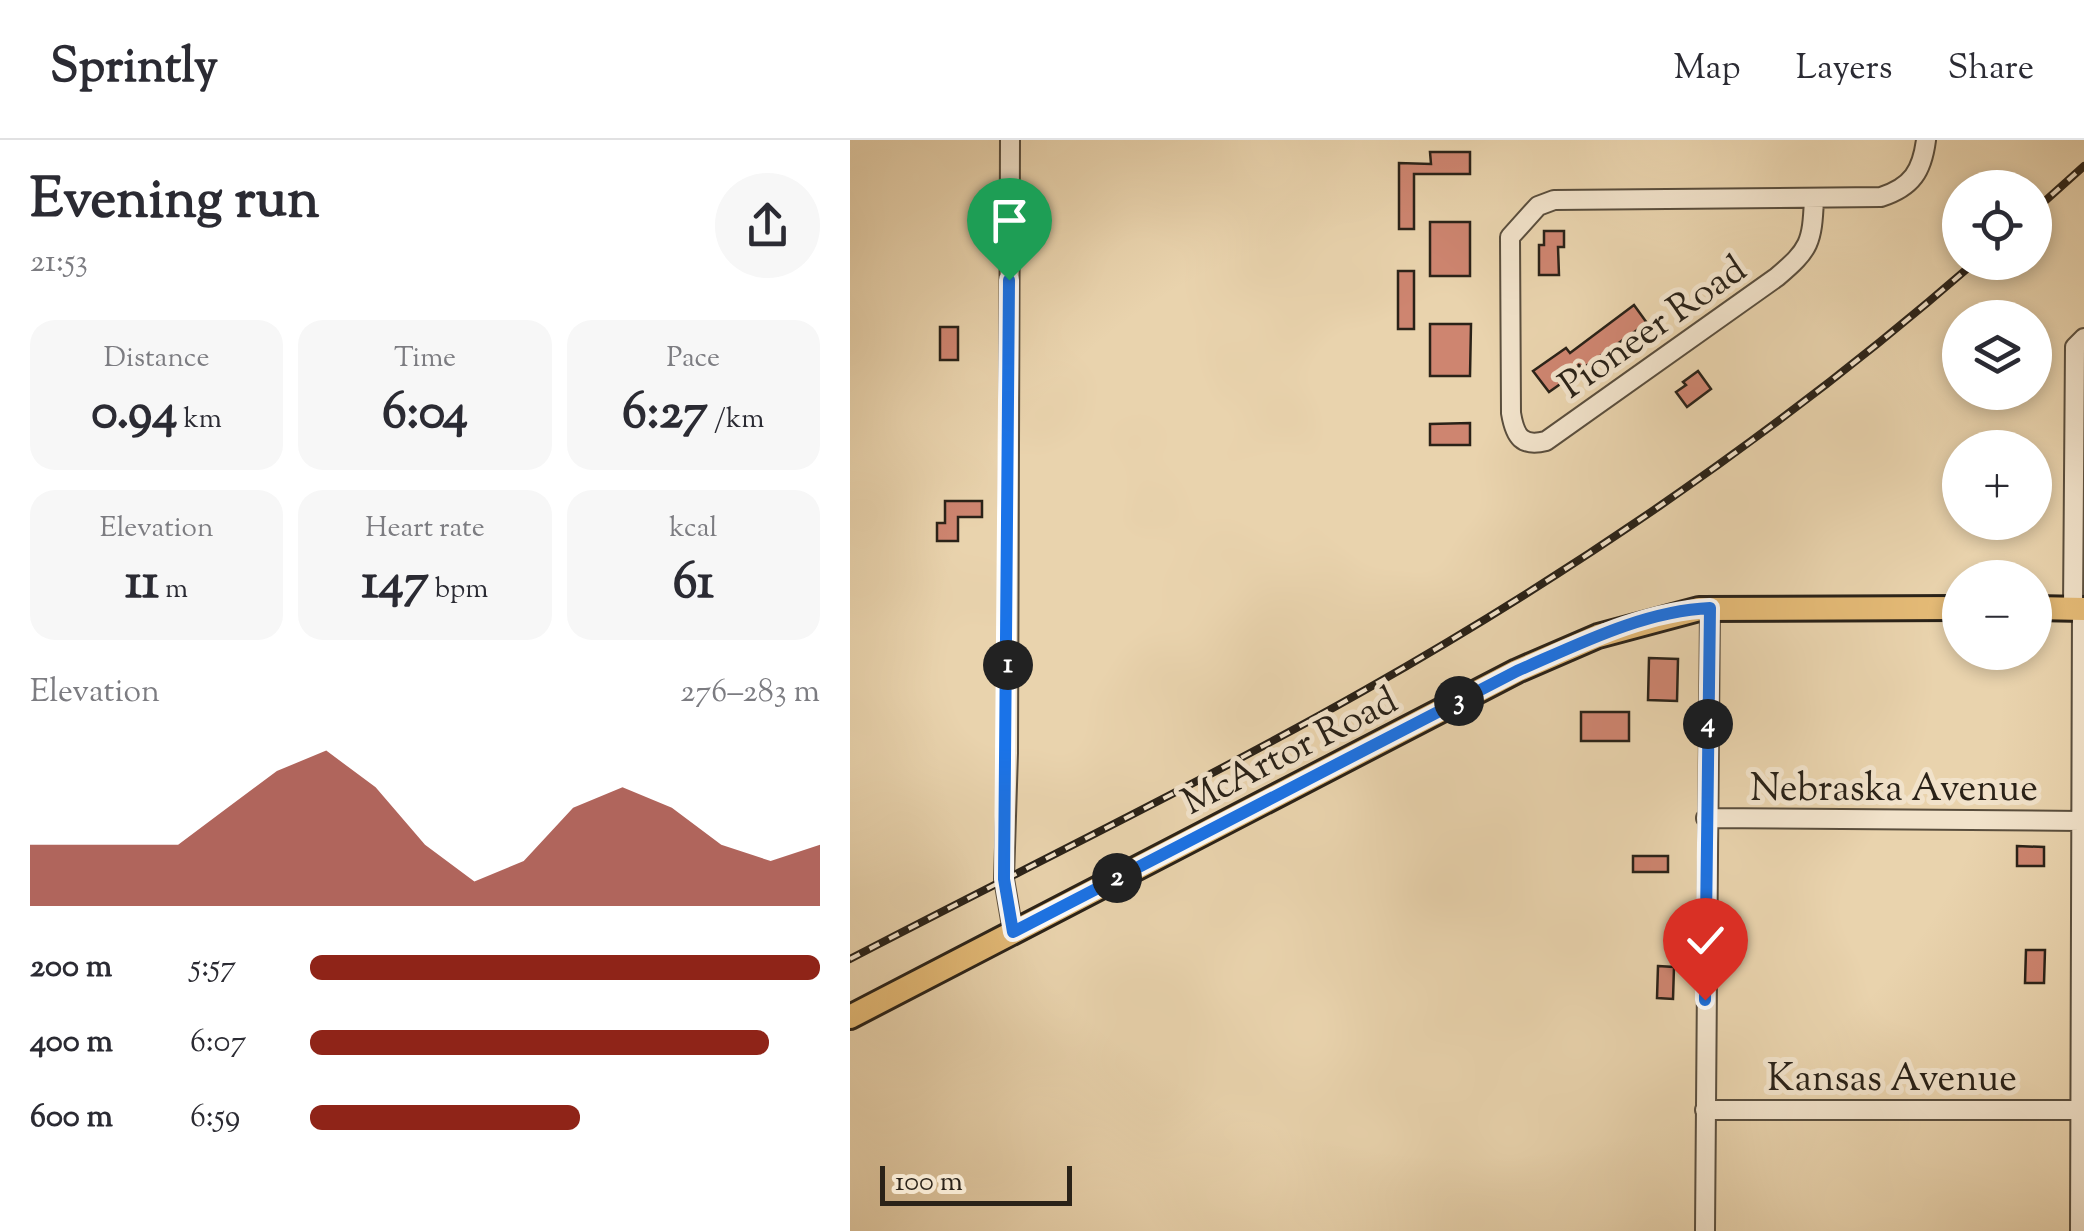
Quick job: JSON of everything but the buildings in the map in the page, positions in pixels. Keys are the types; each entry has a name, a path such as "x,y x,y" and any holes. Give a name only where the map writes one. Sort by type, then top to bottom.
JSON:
{"main road":[{"name":"McArtor Road","path":"850,1017 1517,671 1598,636 1658,617 1710,608 1942,608"},
{"path":"2052,608 2080,609"}],"street":[{"path":"1010,140 1004,879 1013,932"},
{"path":"1814,199 1896,192 1922,168 1926,140"},
{"name":"Pioneer Road","path":"1814,199 1812,238 1806,252 1777,277 1546,441 1522,441 1514,430 1510,400 1510,236 1538,206 1554,200 1814,199"},
{"path":"2080,1231 2080,609 2075,346 2084,338"},
{"path":"1705,1231 1710,608"},
{"name":"Nebraska Avenue","path":"1706,818 2081,821"},
{"name":"Kansas Avenue","path":"1704,1110 2080,1110"}],"railway":[{"path":"2052,195 2084,166"},
{"path":"850,959 1302,725 1446,643 1604,544 1757,437 1954,280"}],"route":[{"path":"1009,280 1004,879 1013,932 1517,671 1598,636 1658,617 1710,608 1705,1000"}]}
